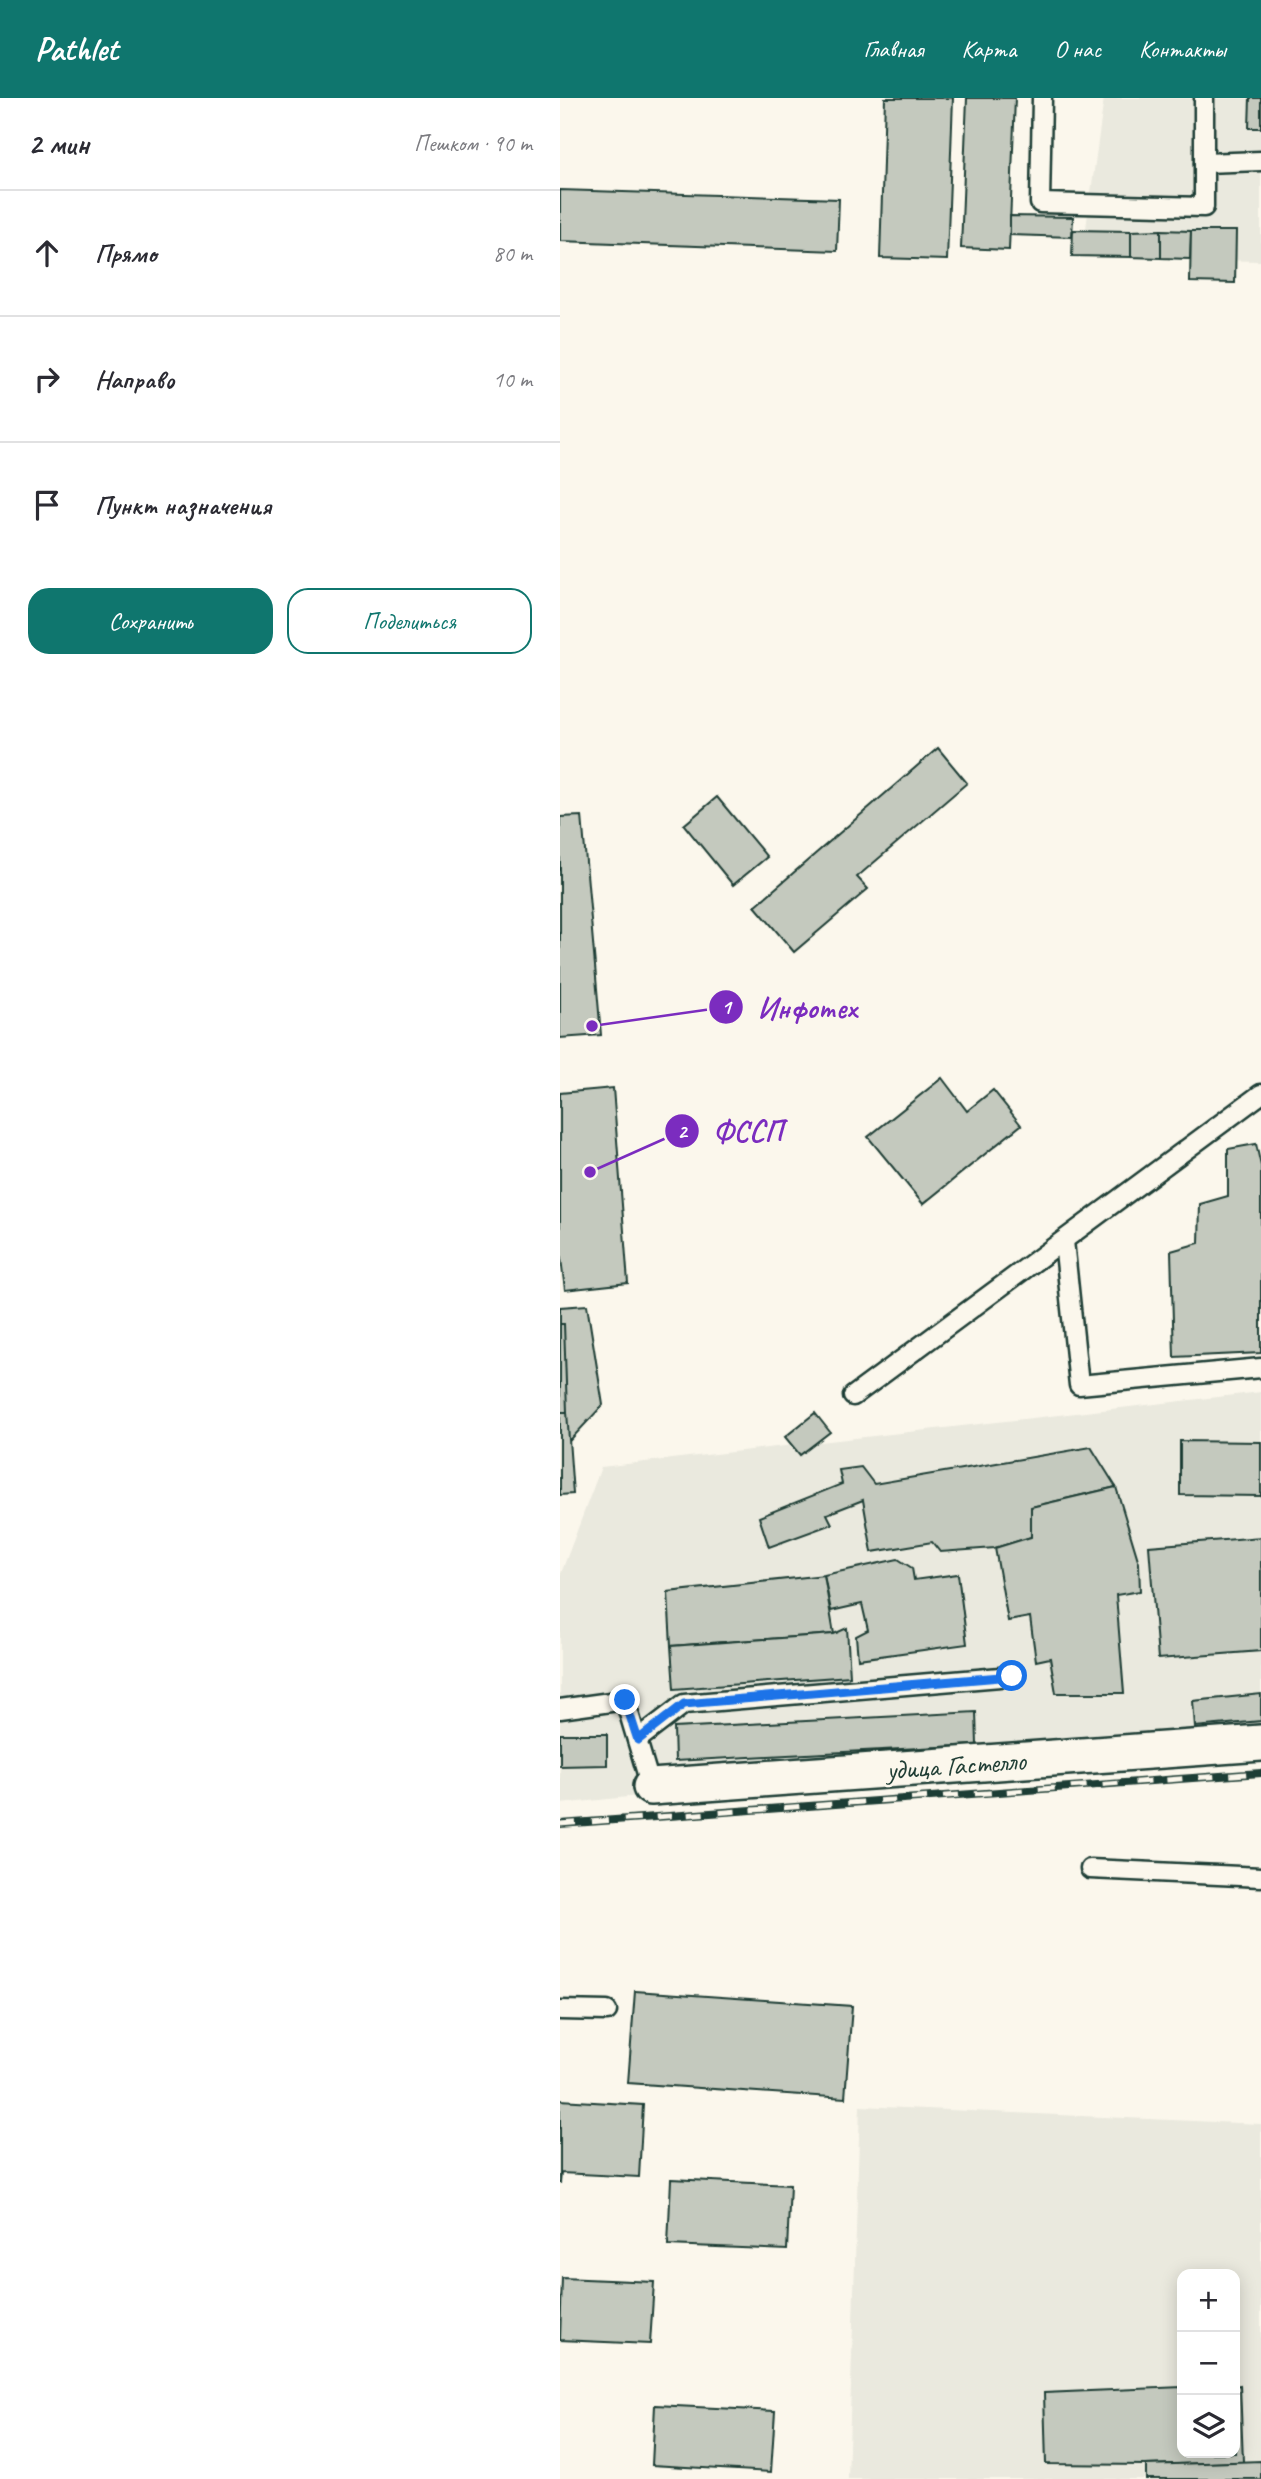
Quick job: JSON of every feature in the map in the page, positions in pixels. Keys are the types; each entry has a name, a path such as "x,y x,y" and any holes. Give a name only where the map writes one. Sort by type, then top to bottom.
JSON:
{"street":[{"name":"удица Гастелло","path":"651,1787 1261,1743"}],"lane":[{"path":"1042,98 1040,203 1204,207 1204,98"},
{"path":"1204,163 1261,161"},
{"path":"853,1396 1261,1094"},
{"path":"1064,1241 1079,1385 1261,1368"},
{"path":"638,1740 684,1704 1012,1676"},
{"path":"560,1709 625,1700 651,1787"},
{"path":"1090,1869 1261,1877"},
{"path":"560,2010 607,2011"}],"shaded area":[{"path":"1104,98 1261,98 1261,261 1082,257"},
{"path":"1261,1392 1261,1732 560,1804 560,1576 601,1467"},
{"path":"860,2106 1261,2124 1261,2479 848,2479"}],"building":[{"path":"885,98 953,98 947,260 880,258"},
{"path":"967,98 1015,98 1009,250 961,248"},
{"path":"1250,98 1261,98 1261,128 1249,128"},
{"path":"560,190 839,199 837,251 560,241"},
{"path":"1010,216 1073,217 1072,237 1010,235"},
{"path":"1073,230 1131,231 1131,257 1072,256"},
{"path":"1161,230 1191,231 1190,259 1161,258"},
{"path":"1161,230 1161,258 1131,257 1131,231"},
{"path":"1191,231 1236,231 1235,283 1190,282"},
{"path":"938,748 967,783 857,877 868,889 794,952 755,906"},
{"path":"717,797 767,857 733,885 684,825"},
{"path":"582,816 601,1035 560,1038 560,817"},
{"path":"942,1078 967,1111 993,1090 1021,1125 923,1204 868,1137"},
{"path":"613,1088 628,1283 565,1290 560,1251 560,1093"},
{"path":"1256,1144 1261,1166 1261,1353 1174,1357 1171,1251 1199,1243 1200,1204 1228,1196 1228,1149"},
{"path":"587,1305 603,1405 560,1451 560,1307"},
{"path":"560,1324 564,1324 567,1412 560,1412"},
{"path":"560,1412 567,1412 573,1494 560,1495"},
{"path":"815,1413 830,1432 800,1455 785,1437"},
{"path":"1180,1441 1261,1442 1261,1496 1180,1495"},
{"path":"1091,1447 1116,1487 1031,1507 1031,1537 995,1548 940,1552 932,1542 872,1552 863,1500 827,1514 832,1524 769,1547 759,1517 842,1484 839,1470 861,1467 874,1484"},
{"path":"1116,1487 1139,1563 1140,1591 1116,1595 1124,1693 1056,1693 1050,1658 1036,1661 1030,1617 1008,1621 995,1548 1031,1537 1031,1507"},
{"path":"1261,1537 1261,1651 1158,1659 1149,1546"},
{"path":"898,1559 912,1568 914,1580 958,1574 967,1644 858,1659 856,1636 868,1630 862,1604 831,1611 824,1575"},
{"path":"824,1575 834,1634 671,1646 668,1592"},
{"path":"847,1628 850,1676 674,1689 671,1646 834,1634"},
{"path":"1261,1694 1261,1721 1195,1727 1193,1701"},
{"path":"976,1712 977,1745 675,1761 674,1728"},
{"path":"560,1734 607,1734 607,1765 560,1766"},
{"path":"635,1991 852,2006 845,2098 628,2083"},
{"path":"560,2100 643,2105 639,2177 561,2173 560,2184"},
{"path":"671,2179 790,2185 787,2250 668,2245"},
{"path":"562,2278 654,2282 650,2344 560,2340"},
{"path":"1240,2385 1243,2462 1046,2464 1044,2393 1177,2387 1177,2458 1240,2458"},
{"path":"655,2405 775,2411 771,2472 652,2465"},
{"path":"1261,2461 1261,2479 1146,2479 1146,2465"}],"railway":[{"path":"560,1824 1261,1773"}],"place":[{"name":"Инфотех","path":"592,1026"},
{"name":"ФССП","path":"590,1172"}],"route":[{"path":"625,1700 638,1740 684,1704 1012,1676"}]}
